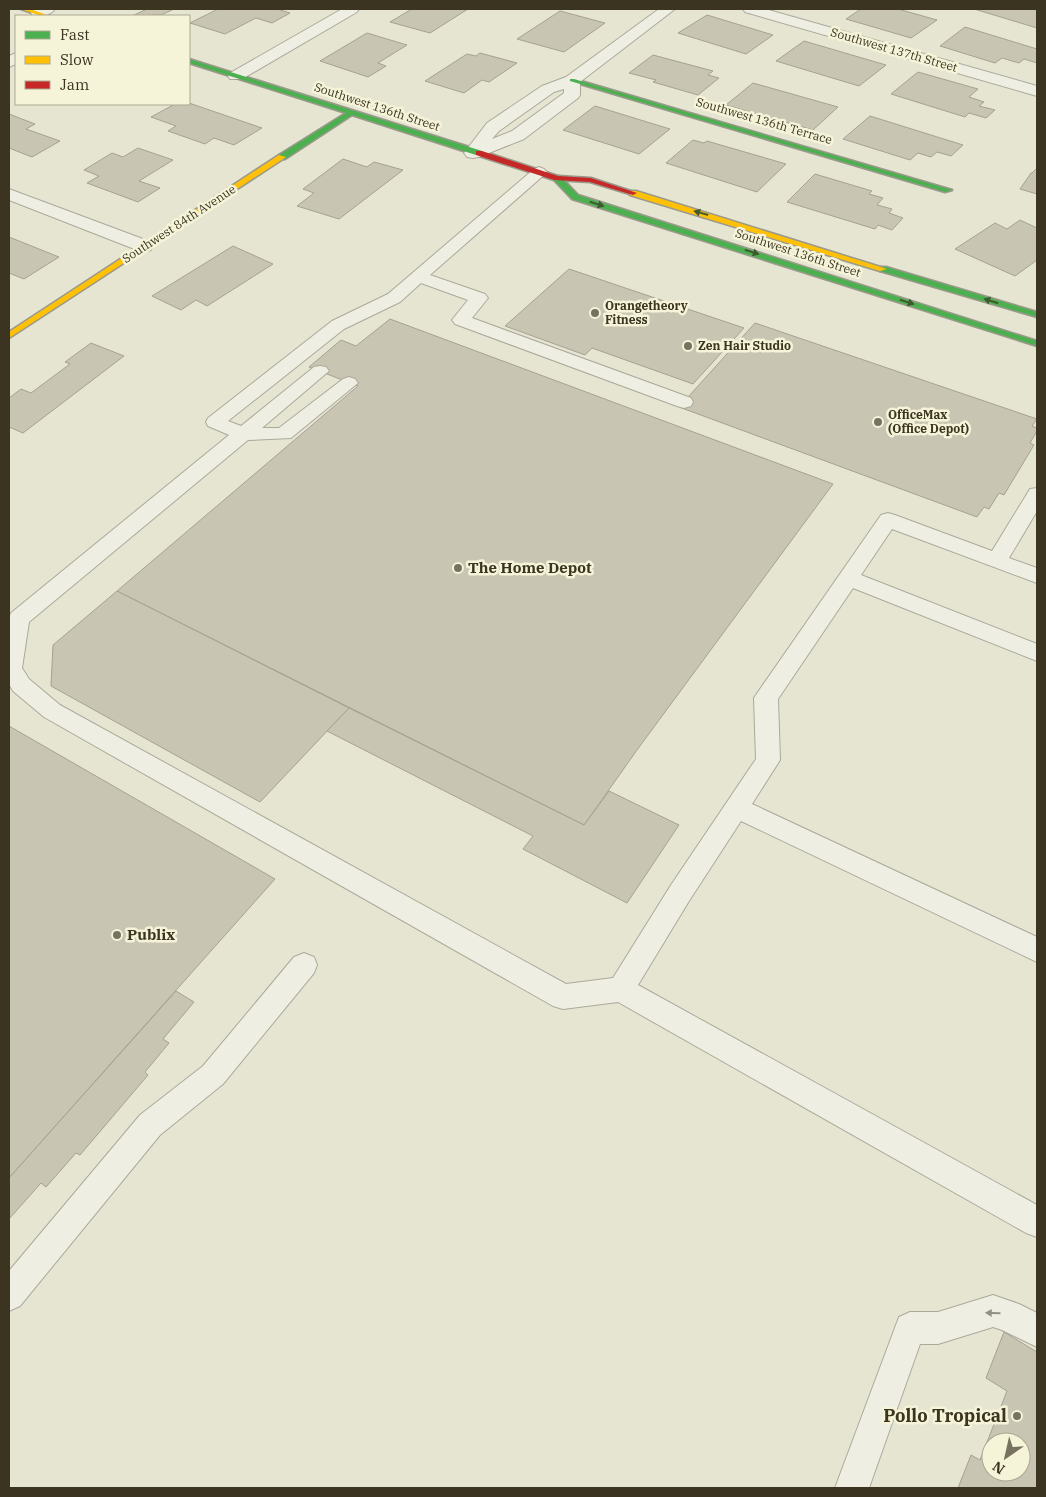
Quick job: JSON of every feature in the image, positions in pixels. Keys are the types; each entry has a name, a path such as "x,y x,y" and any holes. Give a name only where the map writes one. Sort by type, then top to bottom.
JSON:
{"street":[{"path":"24,9 44,13"},
{"path":"236,76 352,9"},
{"path":"473,152 518,135 572,95 572,80 668,9"},
{"name":"Southwest 137th Street","path":"750,9 1037,91"},
{"name":"Southwest 136th Street","path":"190,61 558,178 591,180 1037,315"},
{"name":"Southwest 136th Terrace","path":"572,80 948,190"},
{"name":"Southwest 84th Avenue","path":"9,336 350,113"},
{"name":"Southwest 136th Street","path":"558,178 575,197 1037,344"},
{"path":"9,194 144,246"}],"lane":[{"path":"539,172 394,298 338,325 215,422 243,434 284,434 334,377 243,434 19,619 11,669 21,685 52,711 563,997 621,989 1037,1222"},
{"path":"418,276 479,298 461,320 591,368 688,397"},
{"path":"997,561 1037,494"},
{"path":"621,989 680,893 768,760 766,698 888,520 1037,576"},
{"path":"849,578 1037,653"},
{"path":"736,808 1037,950"},
{"path":"9,1295 150,1125 213,1075 304,966"},
{"path":"852,1488 910,1328 938,1328 994,1311 1008,1314 1037,1332"}],"building":[{"path":"141,9 174,9 161,15 134,15 145,10"},
{"path":"218,9 277,9 290,13 272,23 256,18 225,34 190,23"},
{"path":"412,9 468,9 430,33 390,22"},
{"path":"861,9 898,9 937,20 911,38 846,19"},
{"path":"974,9 1037,9 1037,28"},
{"path":"560,11 605,23 564,52 517,39"},
{"path":"707,15 773,35 746,54 678,33"},
{"path":"965,27 1037,49 1037,63 1024,59 1019,63 1002,58 995,63 940,46"},
{"path":"367,33 407,45 378,63 386,66 368,77 320,61"},
{"path":"804,41 886,65 859,86 776,61"},
{"path":"480,53 517,63 489,82 482,80 464,93 425,81 467,54 476,56"},
{"path":"653,55 713,71 708,75 719,78 698,95 653,82 656,80 629,73"},
{"path":"918,72 978,89 969,97 984,102 979,106 995,110 986,118 969,113 965,117 891,94"},
{"path":"753,83 838,107 813,130 726,105"},
{"path":"190,103 262,128 234,145 214,138 205,144 168,131 176,126 151,117 173,105 190,105"},
{"path":"595,106 670,129 639,154 563,130"},
{"path":"9,114 35,124 26,129 60,141 32,157 9,148"},
{"path":"870,116 963,145 951,156 937,152 931,157 918,153 910,160 843,139"},
{"path":"693,140 704,143 707,141 786,164 757,192 666,163"},
{"path":"138,148 173,160 139,181 160,188 138,202 87,183 99,176 84,170 112,153 123,157"},
{"path":"343,159 367,167 374,162 403,170 339,219 297,206 314,193 303,189"},
{"path":"1037,168 1037,194 1020,189 1031,173"},
{"path":"815,174 872,191 869,194 883,198 877,205 892,209 889,213 903,218 892,230 878,225 875,229 787,202"},
{"path":"1020,220 1037,228 1037,260 1015,276 955,249 995,223 1007,229"},
{"path":"9,237 59,257 24,279 9,273"},
{"path":"233,246 273,264 207,306 196,300 181,310 152,296"},
{"path":"569,269 744,328 693,384 592,348 585,355 505,326"},
{"name":"The Home Depot","path":"390,319 833,484 584,825 117,591 358,386 309,367 341,340 356,346"},
{"name":"OfficeMax (Office Depot)","path":"755,323 1037,419 1032,426 1037,428 1037,431 1030,443 1034,445 1004,495 999,493 989,509 984,507 977,517 679,407"},
{"path":"91,343 124,356 23,433 9,427 9,398 21,389 31,393 70,364 65,362"},
{"path":"117,591 349,708 260,802 51,686 53,645"},
{"path":"349,708 584,825 609,791 679,825 627,903 523,849 533,836 327,731"},
{"name":"Publix","path":"9,726 275,879 9,1178"},
{"path":"176,991 194,1002 163,1039 169,1043 145,1072 148,1075 80,1155 76,1153 46,1187 41,1183 9,1219 9,1178"},
{"name":"Pollo Tropical","path":"1004,1332 1037,1352 1037,1488 958,1488 971,1455 980,1460 981,1457 981,1482 1031,1482 1031,1432 991,1432 1007,1391 986,1378"}],"traffic: fast":[{"path":"190,61 479,153"},
{"path":"572,80 948,190"},
{"path":"282,157 350,113"},
{"path":"557,178 575,197 1037,344"},
{"path":"883,269 1037,315"}],"traffic: slow":[{"path":"24,9 44,15"},
{"path":"9,336 282,157"},
{"path":"633,193 883,269"}],"traffic: jam":[{"path":"479,153 557,178 591,180 633,193"}],"place":[{"name":"Orangetheory Fitness","path":"595,313"},
{"name":"Zen Hair Studio","path":"688,346"},
{"name":"OfficeMax (Office Depot)","path":"878,422"},
{"name":"The Home Depot","path":"458,568"},
{"name":"Publix","path":"117,935"},
{"name":"Pollo Tropical","path":"1017,1416"}]}
